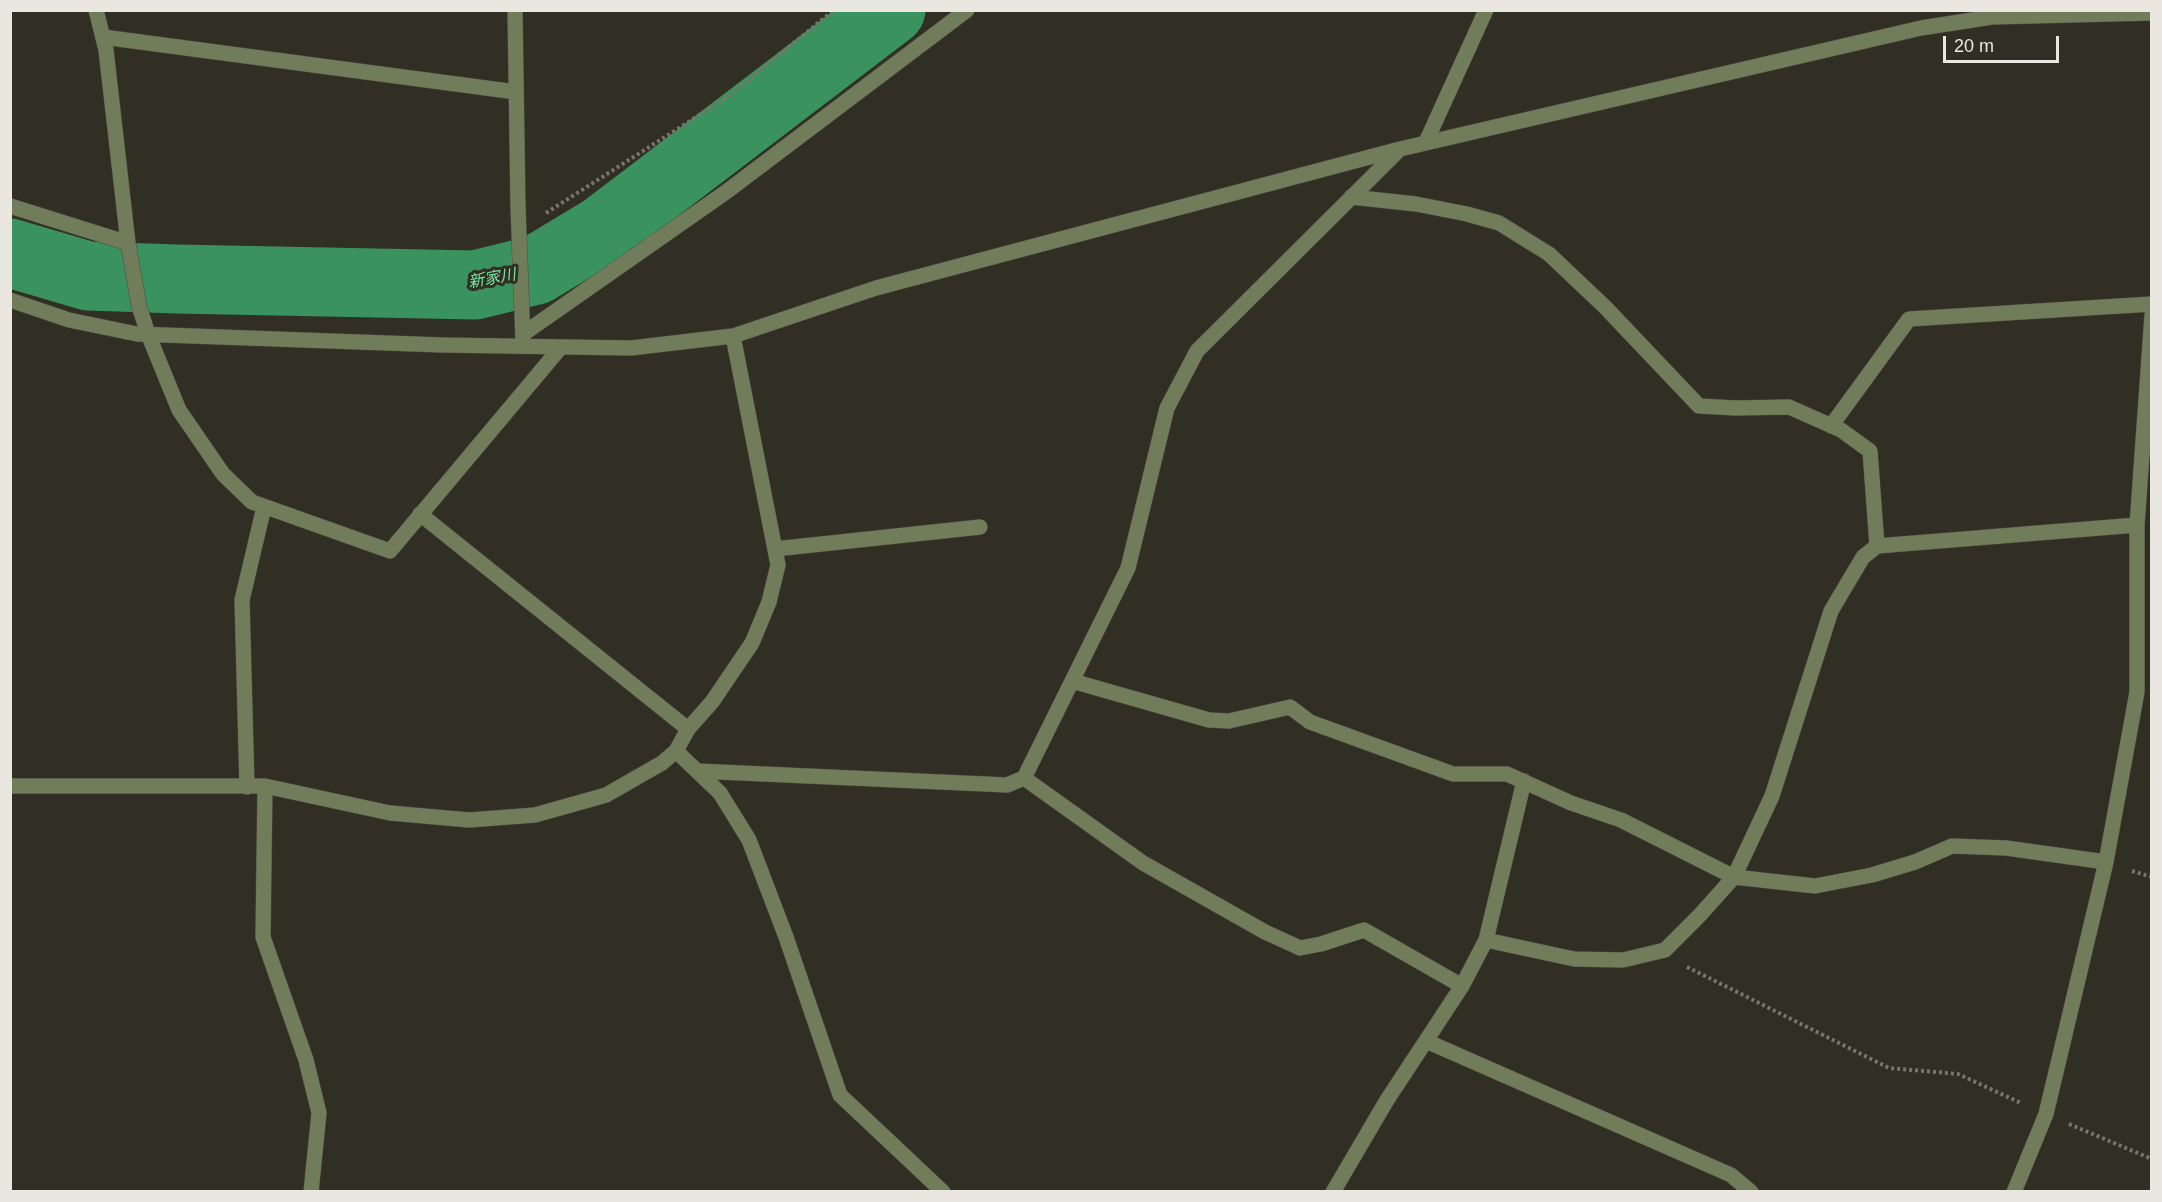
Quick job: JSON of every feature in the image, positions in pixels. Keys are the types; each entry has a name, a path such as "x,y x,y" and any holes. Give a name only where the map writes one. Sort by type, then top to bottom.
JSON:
{"street":[{"path":"96,10 106,50 128,243 139,306 179,410 222,474 252,502 390,551 561,347"},
{"path":"515,10 523,340"},
{"path":"523,340 726,192 967,10"},
{"path":"1426,142 1486,10"},
{"path":"10,300 69,320 148,334 523,340 561,347 631,348 733,336 876,288 1426,142 1921,28 1992,17 2151,13"},
{"path":"103,37 516,92"},
{"path":"697,771 1007,785 1023,778 1128,568 1167,408 1197,351 1400,149"},
{"path":"1352,197 1416,204 1499,223 1549,255 1605,307 1699,406 1790,407 1841,430 1870,451 1877,546"},
{"path":"10,206 128,243"},
{"path":"1832,426 1909,319 2151,304"},
{"path":"2014,1191 2046,1114 2106,862 2137,692 2137,525 2151,315"},
{"path":"10,786 265,786 390,813 469,820 535,815 606,795 662,763 676,751 687,729 711,702 752,644 769,602 778,565 733,336"},
{"path":"247,787 242,600 264,507"},
{"path":"420,514 687,729"},
{"path":"1486,940 1574,959 1623,960 1665,950 1734,877 1772,796 1831,611 1863,557 1877,546 2137,525"},
{"path":"775,549 980,527"},
{"path":"1071,681 1209,720 1229,721 1290,707 1310,722 1453,774 1507,774 1571,802 1621,820 1734,877 1815,886 1872,875 1915,862 1953,846 2006,848 2106,862"},
{"path":"676,751 720,793 749,840 786,937 840,1095 940,1190"},
{"path":"1023,778 1143,863 1265,932 1300,948 1321,944 1364,930 1462,986"},
{"path":"1333,1191 1387,1100 1462,986 1486,940 1524,782"},
{"path":"265,786 263,936 306,1060 319,1113 311,1191"},
{"path":"1426,1041 1731,1175 1751,1191"}],"path":[{"path":"519,230 729,96 834,10"},
{"path":"1657,952 1889,1068 1958,1074 2151,1159"}],"waterway":[{"name":"新家川","path":"10,253 88,276 177,279 475,285 536,270 604,229 891,10"}]}
